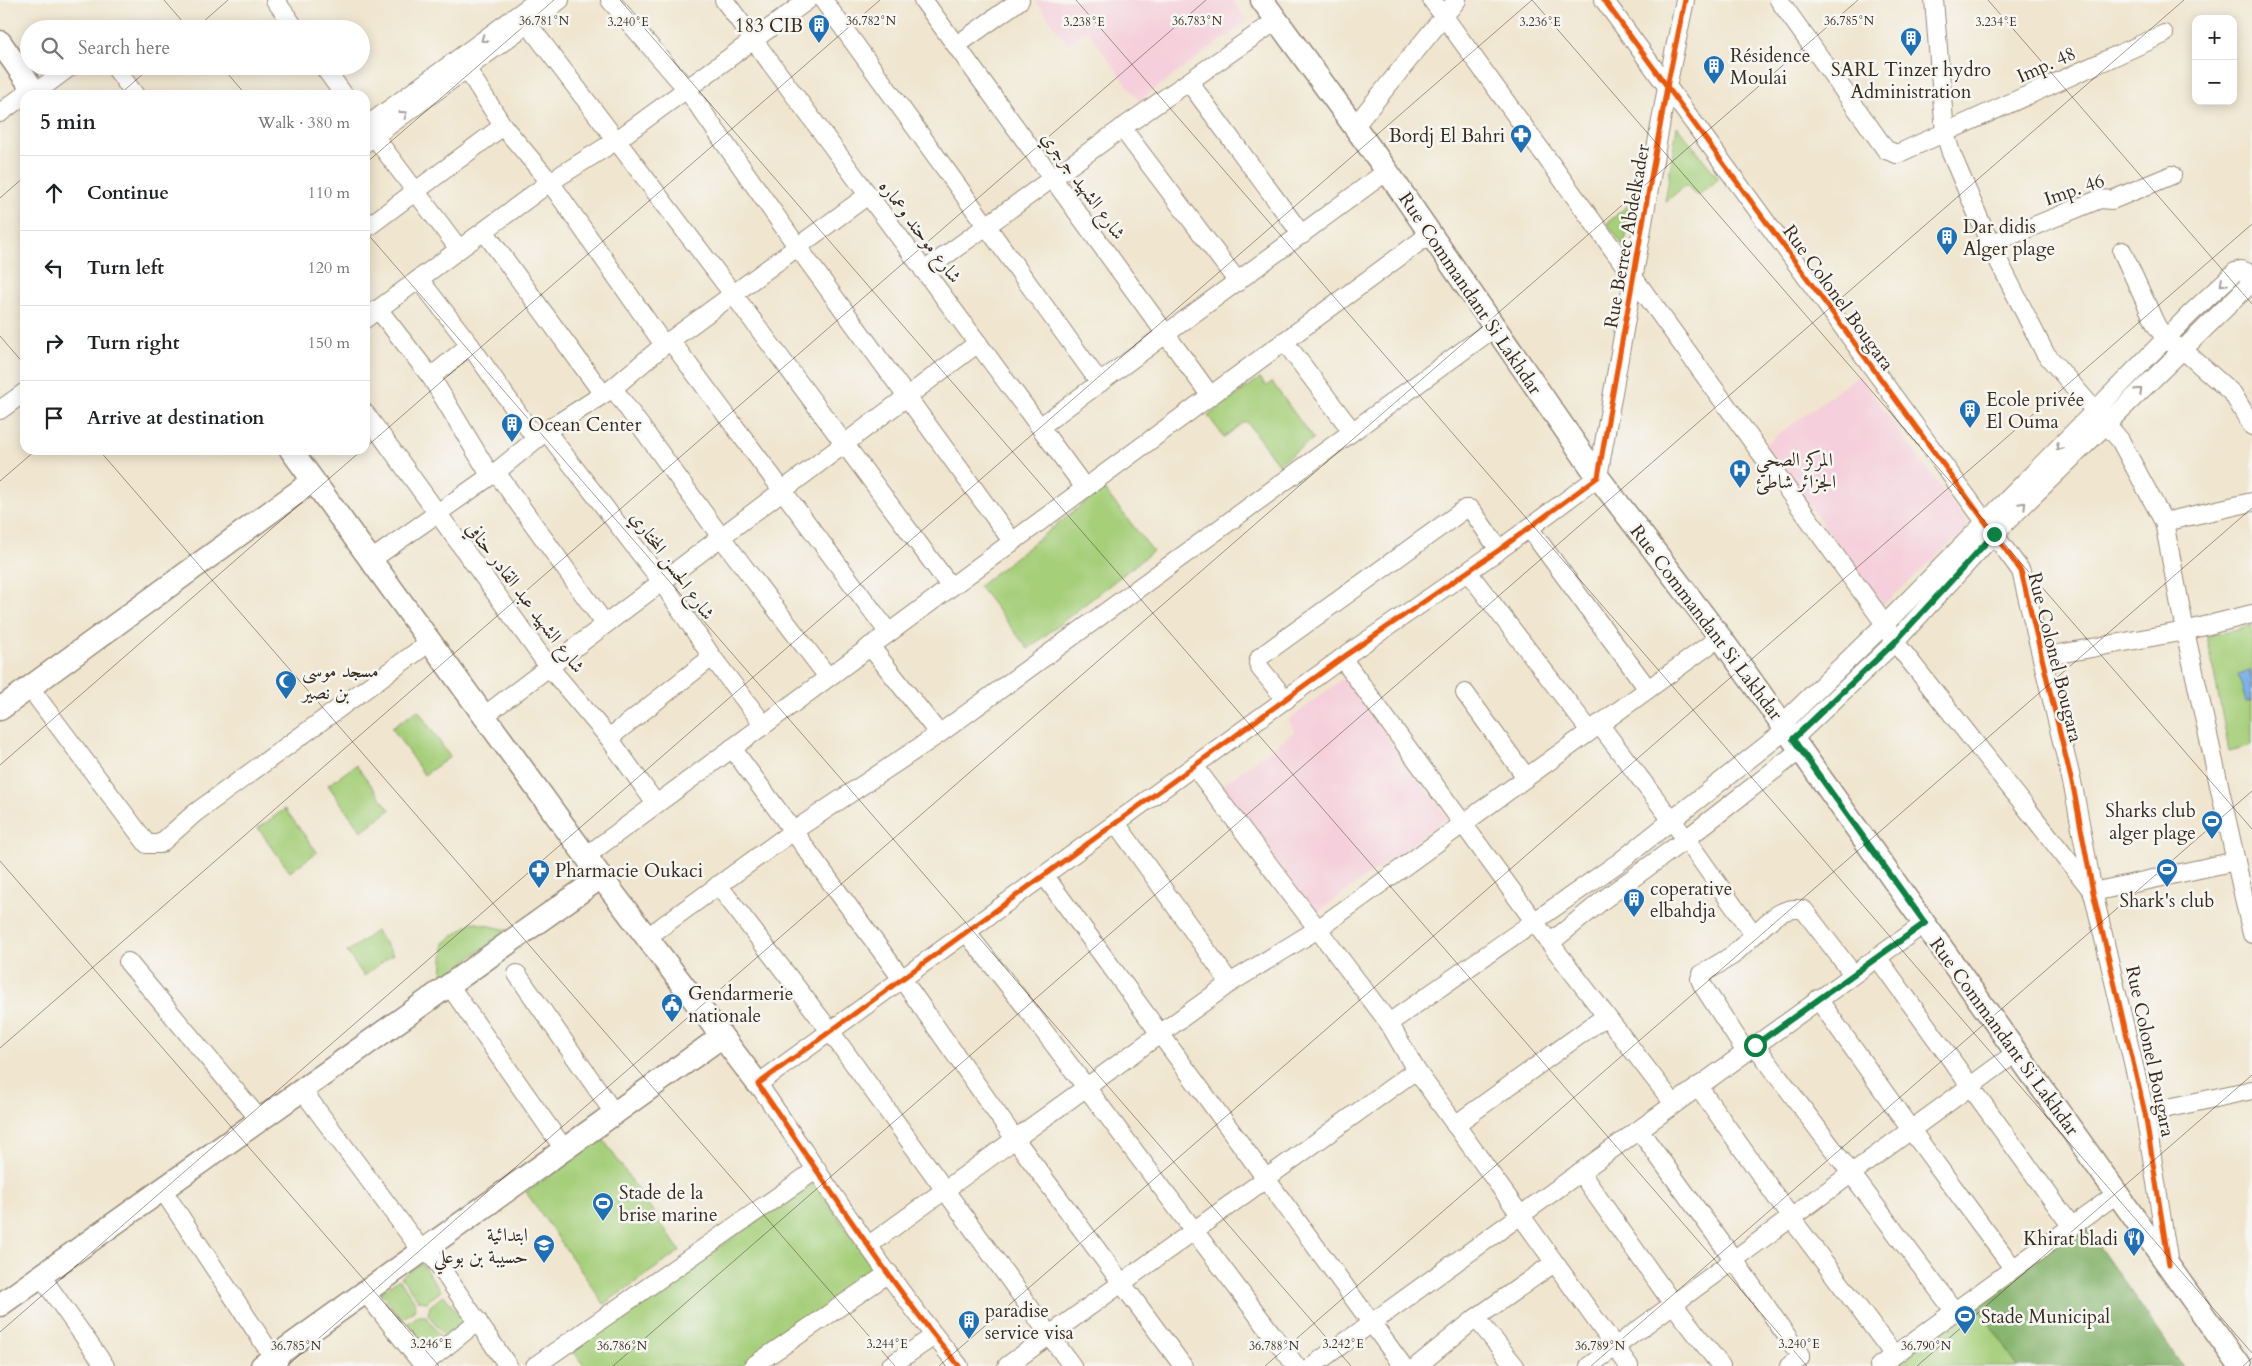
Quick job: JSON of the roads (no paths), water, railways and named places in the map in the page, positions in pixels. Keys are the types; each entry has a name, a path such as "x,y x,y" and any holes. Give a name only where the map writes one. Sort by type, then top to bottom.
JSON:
{"main road":[{"name":"Rue Commandant Si Lakhdar","path":"1262,0 1387,171 1598,477 1720,637 2240,1366"},
{"path":"0,42 20,71"},
{"path":"23,75 33,90"},
{"path":"295,455 601,877 758,1084"},
{"path":"0,709 310,476"},
{"path":"0,690 310,476"},
{"path":"0,1305 601,877"},
{"path":"271,1363 424,1249 721,1037"}],"street":[{"path":"275,0 289,20"},
{"path":"370,130 538,0"},
{"path":"370,130 466,69 560,0"},
{"path":"610,0 686,88 797,246 1012,541"},
{"name":"شارع موحند وعماره","path":"724,0 1085,488"},
{"path":"605,624 493,474 431,377 372,314 550,182 617,140 808,0"},
{"path":"823,0 986,228 1100,383"},
{"name":"شارع الشهيد جرجري","path":"923,0 1210,395"},
{"path":"957,45 1020,0"},
{"path":"1432,0 1885,624 1895,642 2093,892 2236,861"},
{"path":"1354,127 1457,0"},
{"name":"Rue Colonel Bougara","path":"1604,0 2021,571 2074,791 2093,892 2145,1113 2169,1265"},
{"name":"Rue Berrec Abdelkader","path":"1598,477 1667,87 1685,0"},
{"name":"Imp. 48","path":"1780,0 1886,150 1897,154 2164,34"},
{"path":"1934,0 1945,133 1951,153 1990,244 2045,353 2120,440 2164,522 2185,631 2252,934"},
{"path":"924,271 1122,128 1276,21"},
{"path":"528,24 733,294 950,586"},
{"path":"466,69 503,126 550,182 667,342 784,490 889,633"},
{"path":"39,90 60,75"},
{"path":"121,75 131,90"},
{"path":"330,75 340,90"},
{"path":"1189,82 1302,235"},
{"path":"0,113 20,102"},
{"path":"370,224 503,126"},
{"path":"1122,128 1238,282"},
{"path":"370,136 416,190 459,249"},
{"path":"1041,426 1387,171"},
{"name":"Imp. 46","path":"1990,244 2100,199 2112,200 2172,176"},
{"path":"371,560 436,512 493,474 541,435 608,391 667,342 868,195"},
{"path":"484,231 828,677"},
{"path":"586,856 1430,234"},
{"path":"2122,251 2156,325 2166,340 2182,348 2233,394 2252,426"},
{"path":"1389,1023 1618,863 1671,821 1790,736 1885,624 1989,527 2101,416 2190,313 2235,272 2241,270 2249,273 2251,278 2247,287 2182,348 2101,416"},
{"name":"شارع الحسن المختاري","path":"419,279 541,435 662,582 712,657 764,725"},
{"path":"646,938 792,832 939,734 1494,328"},
{"path":"1284,342 1352,431"},
{"path":"484,716 978,343"},
{"path":"431,377 470,345"},
{"path":"0,410 20,396"},
{"name":"شارع الشهيد عبد القادر حنافي","path":"370,420 550,666 608,738 656,804"},
{"path":"959,1366 934,1336 869,1245 758,1084 1342,658 1468,572 1598,477"},
{"path":"2164,522 2252,502"},
{"path":"1286,700 1260,668 1258,663 1260,657 1465,509 1470,509 1473,512 1499,550"},
{"path":"1550,943 1603,900 1686,839 1790,736 1895,642 1989,527"},
{"path":"1529,528 1648,688"},
{"path":"1468,572 1686,839 1754,935"},
{"path":"2042,657 2185,631 2252,614"},
{"path":"869,1245 1230,983 1318,929 1720,637"},
{"path":"30,688 146,844 160,844 190,817 430,642"},
{"path":"870,646 939,734"},
{"path":"608,738 712,657"},
{"path":"1342,658 1550,943 1674,1104"},
{"path":"1465,693 1526,777"},
{"path":"732,748 902,979 1015,1139 1183,1366"},
{"path":"1194,766 1389,1023 1416,1070 1629,1366"},
{"path":"1116,823 1230,983"},
{"path":"1044,875 1403,1366"},
{"path":"718,885 830,1031 1072,1366"},
{"path":"1853,974 1804,910 1792,907 1776,914 1733,955 1702,974 1700,979 1702,986 1851,1174 1955,1312"},
{"path":"1312,1366 1925,923"},
{"path":"966,932 1195,1230 1296,1366"},
{"path":"1878,957 2072,1227"},
{"path":"128,962 260,1120"},
{"path":"517,974 614,1113"},
{"path":"449,985 564,1149"},
{"path":"1818,999 1911,1130 2013,1268"},
{"path":"1455,1125 1606,1016"},
{"path":"1589,1366 2017,1052"},
{"path":"1007,1366 1416,1070"},
{"path":"1698,1086 1791,1218 1894,1355"},
{"path":"302,1090 478,1321 508,1366"},
{"path":"2145,1113 2252,1090"},
{"path":"1638,1130 1734,1260 1800,1355 1800,1358 1790,1366"},
{"path":"534,1366 817,1170"},
{"path":"1580,1172 1673,1304 1721,1366"},
{"path":"162,1190 271,1363"},
{"path":"1879,1366 2118,1193"},
{"path":"1417,1366 1476,1318 1554,1263"},
{"path":"753,1366 889,1273"},
{"path":"41,1276 105,1366"},
{"path":"365,1292 423,1365 478,1321"},
{"path":"1476,1318 1515,1366"},
{"path":"890,1366 934,1336"}],"water":[{"path":"2250,671 2252,701 2246,702 2238,674"}],"place":[{"name":"183 CIB","path":"819,44"},
{"name":"SARL Tinzer hydro Administration","path":"1911,57"},
{"name":"Résidence Moulai","path":"1714,85"},
{"name":"Bordj El Bahri","path":"1521,154"},
{"name":"Dar didis Alger plage","path":"1947,256"},
{"name":"Ecole privée El Ouma","path":"1970,429"},
{"name":"Ocean Center","path":"512,443"},
{"name":"المركز الصحي الجزائر شاطئ","path":"1740,489"},
{"name":"مسجد موسى بن نصير","path":"286,700"},
{"name":"Sharks club alger plage","path":"2212,840"},
{"name":"Shark's club","path":"2167,888"},
{"name":"Pharmacie Oukaci","path":"539,889"},
{"name":"coperative elbahdja","path":"1634,918"},
{"name":"Gendarmerie nationale","path":"672,1023"},
{"name":"Stade de la brise marine","path":"603,1222"},
{"name":"Khirat bladi","path":"2134,1257"},
{"name":"ابتدائية حسيبة بن بوعلي","path":"544,1264"},
{"name":"Stade Municipal","path":"1965,1335"},
{"name":"paradise service visa","path":"969,1340"}]}
